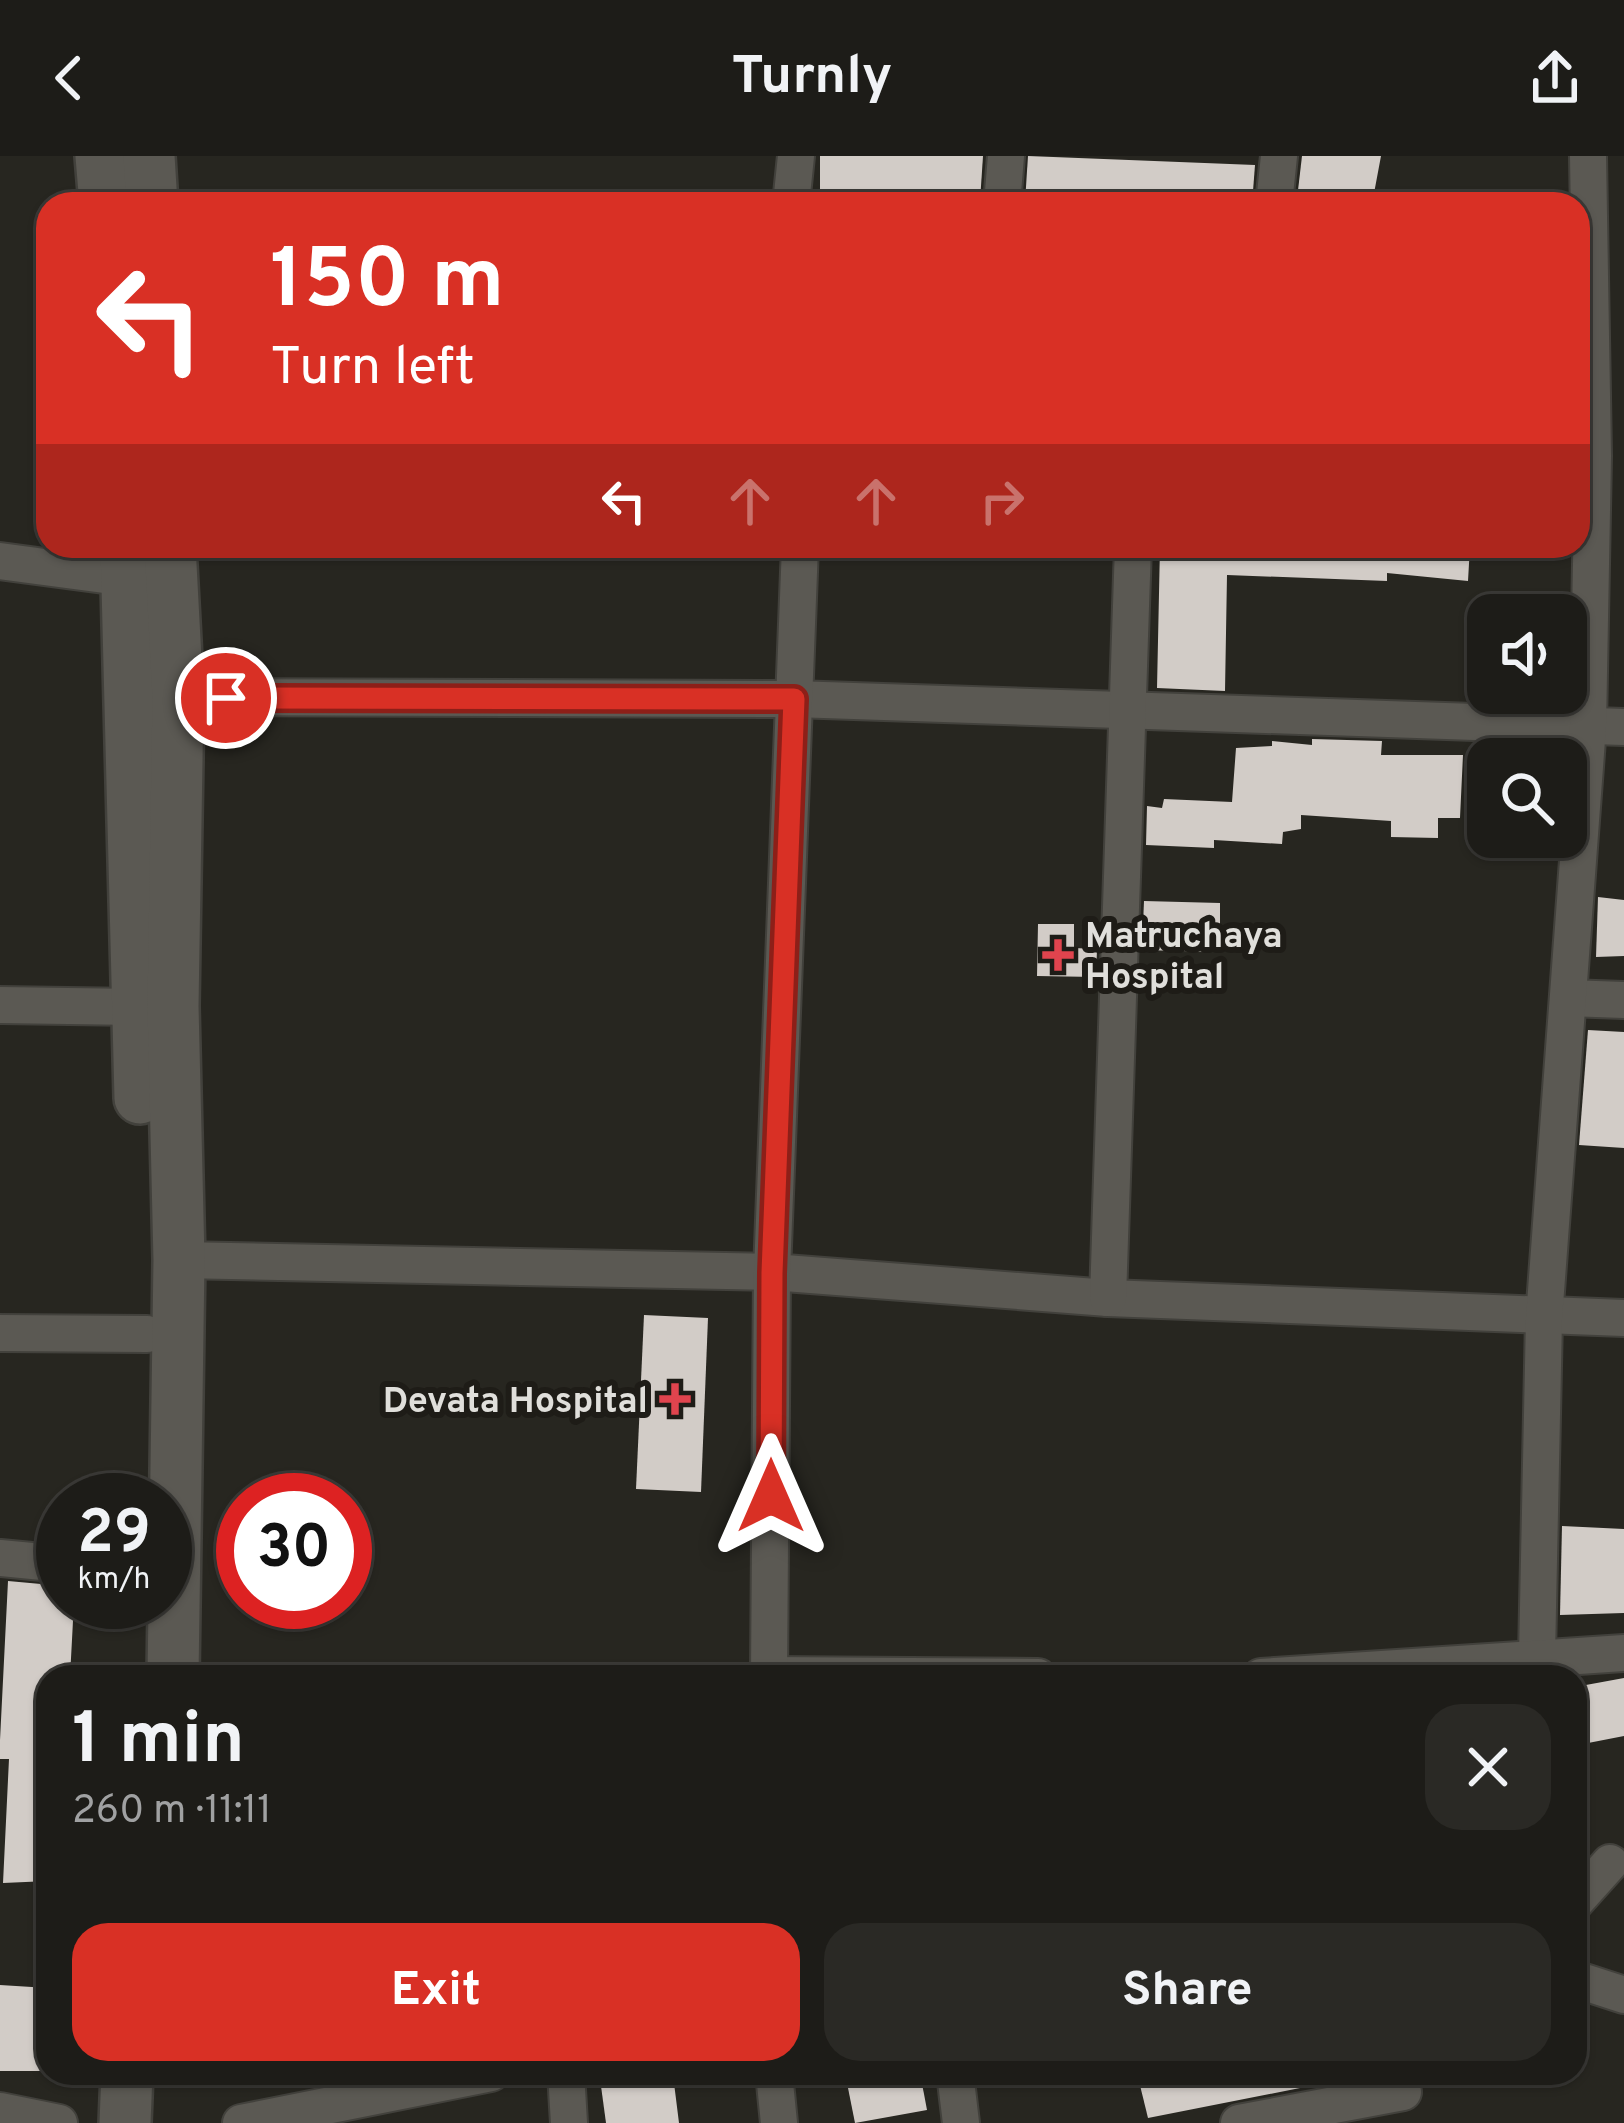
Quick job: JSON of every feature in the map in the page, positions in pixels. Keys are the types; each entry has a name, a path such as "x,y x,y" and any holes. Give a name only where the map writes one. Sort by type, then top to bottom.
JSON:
{"main road":[{"path":"101,156 104,192"},
{"path":"149,156 151,192"},
{"path":"162,1473 162,1259 178,698 171,558"},
{"path":"127,562 137,1007 162,1259 147,1334 146,1473"},
{"path":"145,1665 153,1629"},
{"path":"167,1629 172,1665"},
{"path":"124,2123 126,2085"},
{"path":"154,2123 156,2085"}],"street":[{"path":"792,192 796,156"},
{"path":"1003,192 1006,156"},
{"path":"1275,192 1279,156"},
{"path":"1588,156 1589,192"},
{"path":"1537,1656 1544,1318 1568,998 1606,727 1590,216"},
{"path":"769,1665 772,1273 800,558"},
{"path":"1108,1298 1132,558"},
{"path":"0,561 127,562"},
{"path":"178,698 794,699 1606,727"},
{"path":"1568,998 1624,1000"},
{"path":"0,1005 137,1007"},
{"path":"162,1259 772,1273 1108,1298 1624,1318"},
{"path":"0,1333 147,1334"},
{"path":"0,1558 36,1561"},
{"path":"1419,1665 1624,1653"},
{"path":"1587,1868 1610,1863 1587,1889"},
{"path":"1587,1982 1624,1995"},
{"path":"241,2123 375,2108 451,2085"},
{"path":"567,2085 569,2123"},
{"path":"776,2085 779,2123"},
{"path":"957,2085 961,2123"},
{"path":"1239,2123 1399,2085"},
{"path":"1375,2123 1409,2085"},
{"path":"0,2111 59,2123"}],"building":[{"path":"820,156 983,156 981,192 820,192"},
{"path":"1028,156 1255,165 1253,192 1026,192"},
{"path":"1302,156 1381,156 1374,192 1298,192"},
{"path":"1160,558 1469,558 1468,581 1387,573 1387,581 1227,575 1225,691 1157,688"},
{"path":"1312,739 1382,741 1381,755 1463,755 1460,818 1438,818 1438,838 1391,837 1391,821 1301,815 1301,829 1283,832 1282,844 1214,840 1214,848 1146,845 1147,806 1162,808 1164,799 1232,802 1236,748 1272,746 1272,741 1312,745"},
{"path":"1598,897 1624,900 1624,956 1596,957"},
{"path":"1144,901 1220,903 1220,952 1142,950"},
{"path":"1038,924 1074,924 1074,948 1097,949 1096,977 1037,976"},
{"path":"1588,1030 1624,1032 1624,1148 1579,1145"},
{"path":"644,1315 708,1318 701,1492 636,1489"},
{"path":"1562,1526 1624,1529 1624,1613 1560,1615"},
{"path":"8,1581 36,1584 36,1629 73,1629 71,1665 36,1665 36,1882 3,1883 9,1759 0,1759"},
{"path":"1624,1678 1624,1736 1587,1743 1587,1685"},
{"path":"0,1985 36,1987 36,2071 0,2071"},
{"path":"674,2085 679,2123 606,2123 601,2086"},
{"path":"847,2085 922,2085 927,2110 855,2123"},
{"path":"1140,2085 1315,2085 1148,2118"}],"place":[{"name":"Matruchaya Hospital","path":"1058,955"},
{"name":"Devata Hospital","path":"675,1399"}],"route":[{"path":"226,698 794,699 772,1273 771,1496"}]}
